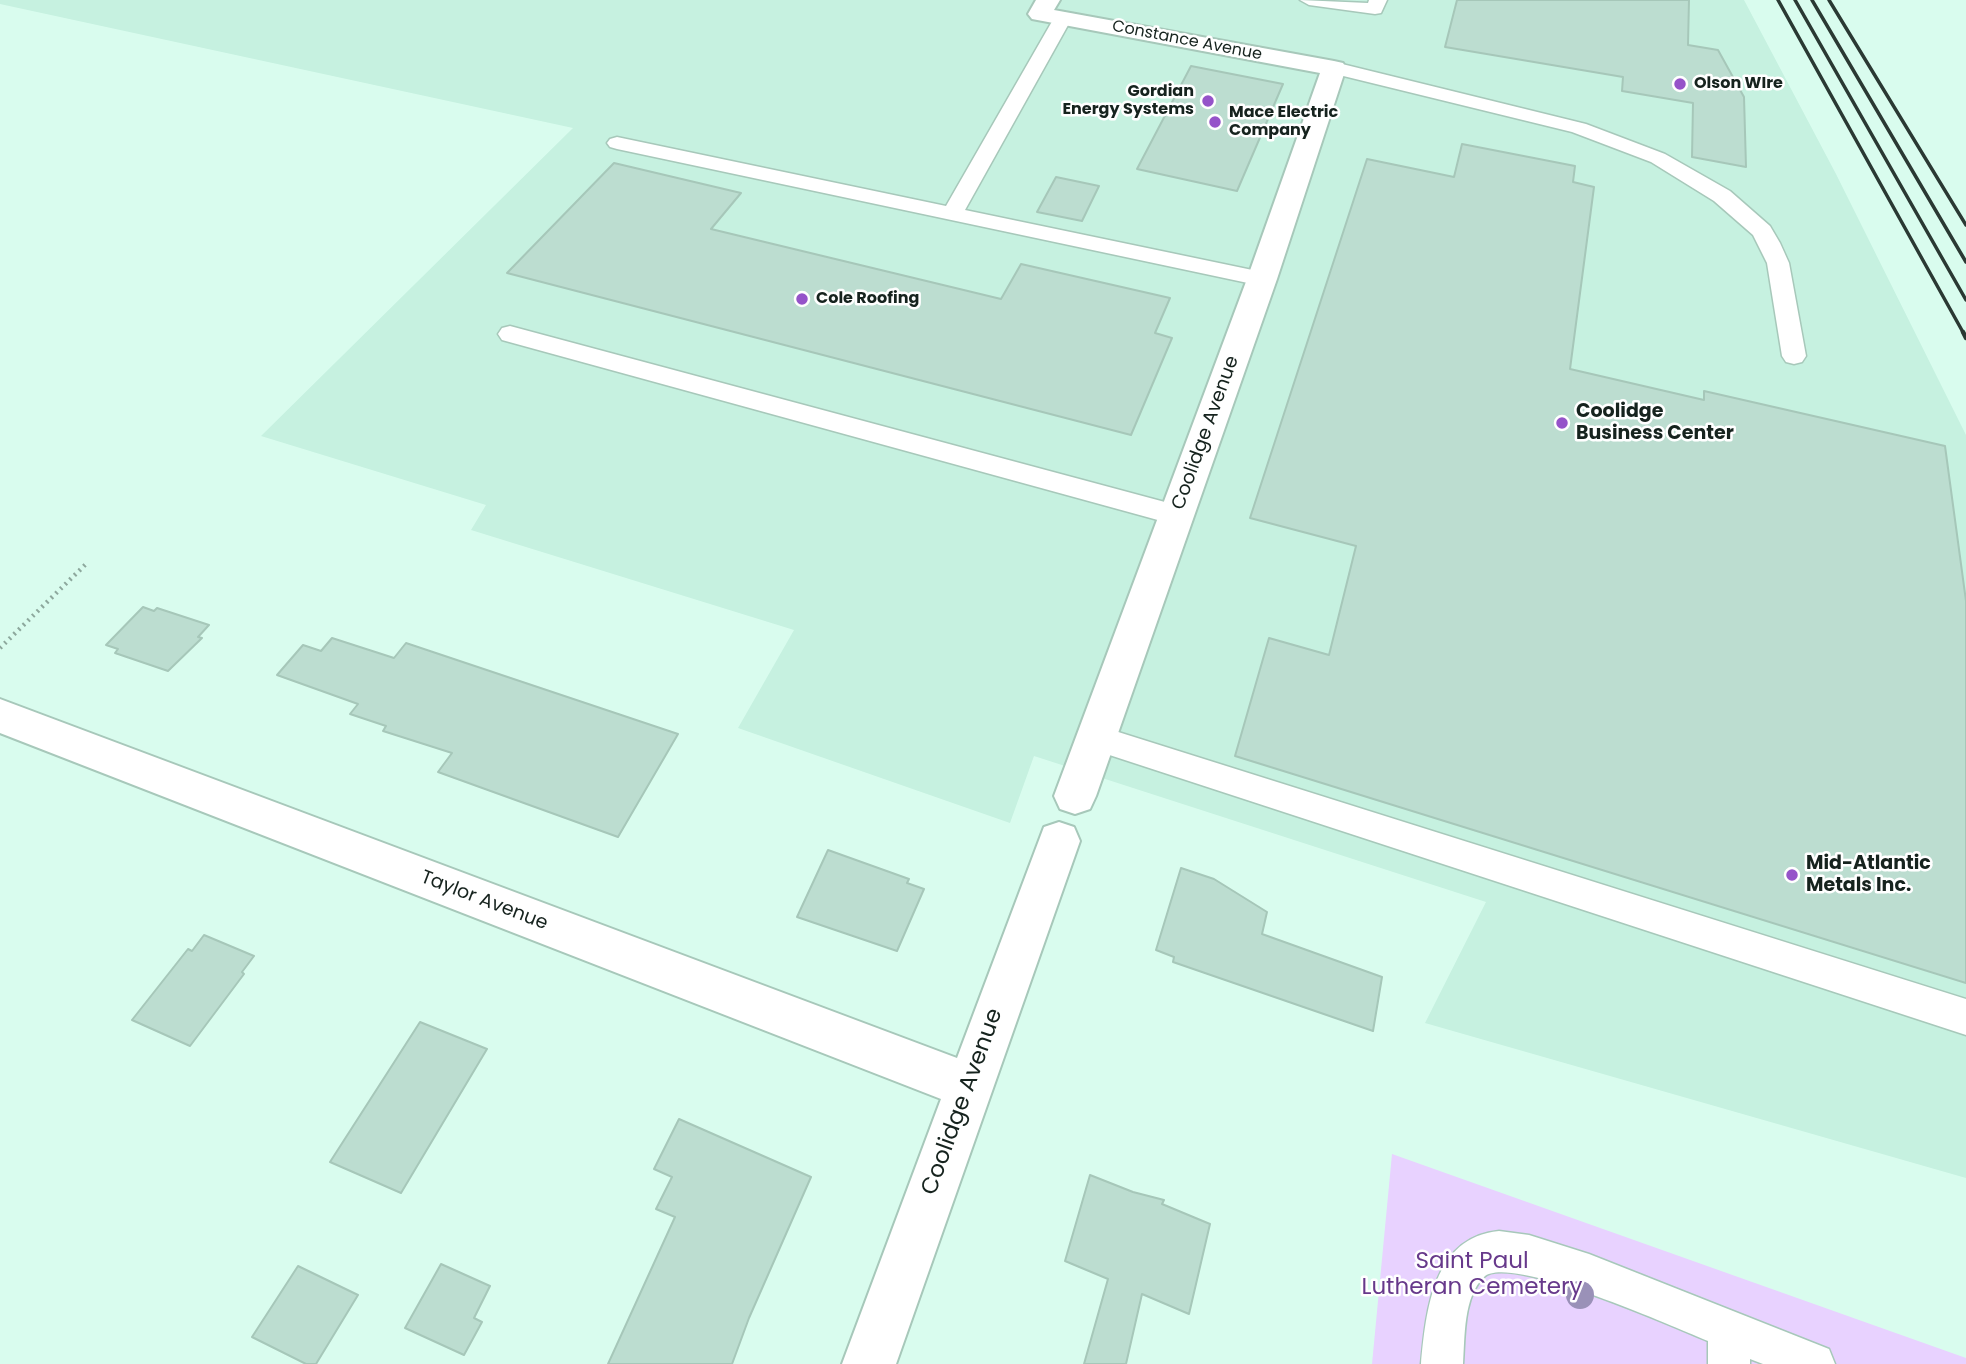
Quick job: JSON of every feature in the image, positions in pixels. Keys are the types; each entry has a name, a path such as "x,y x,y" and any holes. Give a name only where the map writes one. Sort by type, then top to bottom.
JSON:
{"street":[{"name":"Constance Avenue","path":"1050,10 1334,68"},
{"name":"Coolidge Avenue","path":"1075,796 1262,279 1334,68"},
{"name":"Taylor Avenue","path":"0,716 968,1086"},
{"name":"Coolidge Avenue","path":"869,1364 1059,841"}],"lane":[{"path":"1310,0 1375,9 1378,0"},
{"path":"952,214 1050,10"},
{"path":"1334,68 1579,128 1658,158 1722,195 1762,231 1769,243 1778,264 1794,356"},
{"path":"617,143 1262,279"},
{"path":"510,334 1176,515"},
{"path":"1096,738 1966,1017"},
{"path":"1442,1364 1447,1312 1463,1268 1483,1253 1507,1251 1554,1262 1728,1347 1814,1364"}],"path":[{"path":"0,648 88,563"}],"shaded area":[{"path":"0,0 1744,0 1836,174 1966,435 1966,1178 1425,1023 1486,902 1034,756 1010,823 738,728 794,630 471,530 486,505 261,436 573,128 0,4"}],"green space":[{"name":"Saint Paul Lutheran Cemetery","path":"1392,1154 1966,1358 1966,1364 1372,1364"}],"building":[{"name":"Olson WIre","path":"1457,0 1689,0 1688,45 1718,50 1744,97 1746,167 1692,157 1693,103 1622,91 1623,77 1445,47"},
{"name":"Mace Electric Company","path":"1191,66 1283,84 1237,191 1137,169"},
{"path":"1462,144 1575,166 1573,182 1594,187 1570,369 1704,400 1704,391 1945,446 1966,601 1966,983 1235,756 1269,638 1329,655 1356,546 1250,518 1367,159 1454,177"},
{"name":"Cole Roofing","path":"614,163 741,193 711,229 1001,299 1021,264 1170,298 1155,333 1172,338 1131,435 507,273"},
{"path":"1056,177 1099,186 1082,221 1037,212"},
{"path":"143,607 154,611 157,608 209,625 198,637 202,638 168,671 115,653 118,649 106,645"},
{"path":"332,638 394,658 406,643 678,734 618,837 438,772 452,753 383,731 386,726 350,714 358,704 277,675 303,645 321,651"},
{"path":"828,850 909,879 907,883 924,889 897,951 797,917"},
{"path":"1181,868 1214,879 1267,912 1262,934 1382,977 1373,1031 1173,962 1174,957 1156,950"},
{"path":"204,935 254,956 242,972 244,974 190,1046 132,1020 188,949 192,951"},
{"path":"420,1022 487,1049 401,1193 330,1162"},
{"path":"679,1119 811,1177 749,1318 732,1364 608,1364 675,1217 656,1209 672,1177 654,1169"},
{"path":"1090,1175 1133,1192 1164,1200 1162,1204 1210,1224 1189,1314 1142,1294 1126,1364 1084,1364 1108,1279 1065,1261"},
{"path":"441,1264 490,1286 474,1318 482,1322 464,1355 405,1328"},
{"path":"298,1266 358,1295 316,1364 306,1364 252,1337"}],"railway":[{"path":"1778,0 1964,334"},
{"path":"1795,0 1966,300"},
{"path":"1812,0 1966,262"},
{"path":"1829,0 1966,225"},
{"path":"1964,334 1966,338"}],"place":[{"name":"Olson WIre","path":"1680,84"},
{"name":"Gordian Energy Systems","path":"1208,101"},
{"name":"Mace Electric Company","path":"1215,122"},
{"name":"Cole Roofing","path":"802,299"},
{"name":"Coolidge Business Center","path":"1562,423"},
{"name":"Mid-Atlantic Metals Inc.","path":"1792,875"}]}
